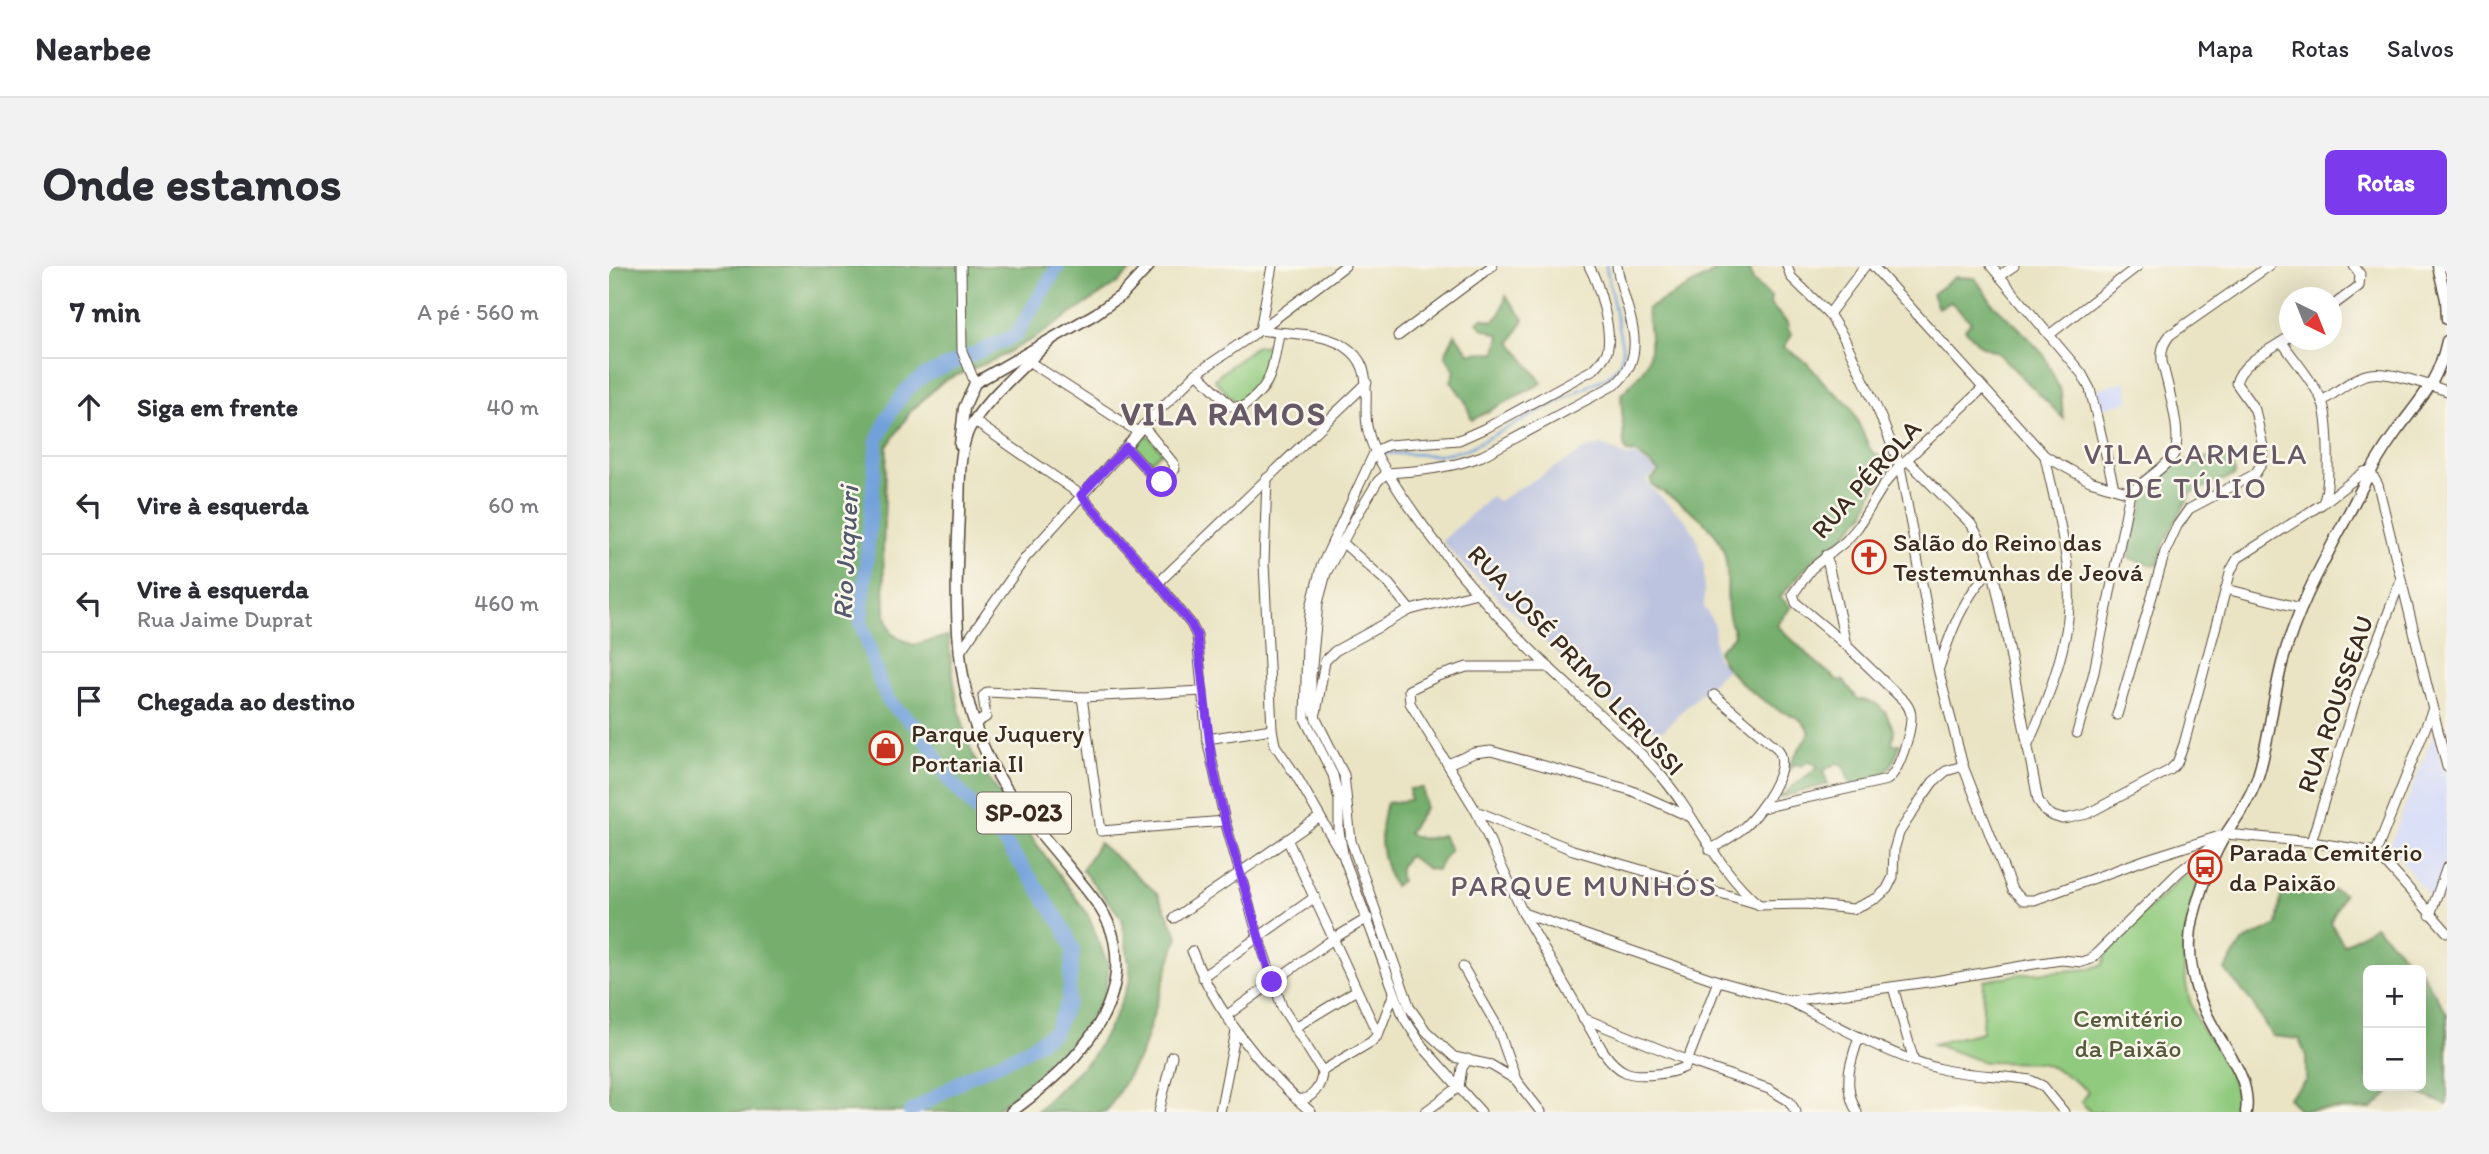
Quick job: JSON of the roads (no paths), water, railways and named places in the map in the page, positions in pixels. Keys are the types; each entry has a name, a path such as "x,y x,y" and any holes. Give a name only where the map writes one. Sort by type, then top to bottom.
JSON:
{"main road":[{"name":"SP-023","path":"962,458 959,436 964,408 978,380 1025,359 1095,314 1122,295 1149,266"},
{"path":"2438,266 2446,299 2447,319"},
{"path":"2246,1112 2244,1086 2233,1058 2214,1028 2192,975 2189,945 2193,918 2226,835 2242,812 2256,780 2284,657 2301,608 2370,471 2431,386 2447,341"},
{"name":"SP-023","path":"1011,1112 1054,1077 1089,1040 1107,1011 1114,992 1117,968 1115,941 1108,921 1096,901 1028,818 996,773 965,695 959,653 958,530 962,458 967,435 974,421 1025,359"},
{"path":"978,380 992,385 995,397"},
{"path":"964,408 974,421"}],"street":[{"path":"961,266 963,351 966,364 978,380"},
{"path":"1260,330 1272,266"},
{"path":"959,653 1026,557 1140,429 1197,373 1345,266"},
{"path":"1398,336 1492,266"},
{"path":"1343,855 1339,800 1333,775 1311,722 1305,684 1307,640 1314,591 1321,567 1374,451 1388,445 1459,440 1594,369 1604,359 1609,334 1589,266"},
{"path":"1516,1080 1491,1065 1454,1057 1440,1045 1410,1009 1353,846 1344,775 1311,722 1311,676 1318,603 1326,573 1342,542 1378,481 1387,473 1427,470 1464,463 1616,384 1635,358 1636,343 1617,266"},
{"path":"1787,266 1791,277 1829,314 1844,338 1904,463 1938,669 1963,766 2012,890 2023,900 2035,900 2147,859 2226,835 2311,842 2376,852 2447,932"},
{"path":"1829,314 1865,266"},
{"path":"1873,266 2045,456 2090,481 2130,493"},
{"path":"1991,266 2082,374 2090,389 2114,488"},
{"path":"1999,276 2014,266"},
{"path":"2049,335 2138,266"},
{"path":"2077,733 2094,672 2130,493 2172,458 2177,449 2178,436 2161,350 2170,335 2269,266"},
{"path":"2342,299 2359,286 2360,274 2354,266"},
{"name":"RUA JOSÉ PRIMO LERUSSI","path":"1260,330 1320,337 1338,342 1352,352 1362,366 1367,383 1367,424 1374,451 1412,510 1477,593 1549,667 1623,734 1660,774 1727,873 1759,905"},
{"path":"1197,373 1231,406 1243,407 1263,391 1268,382 1279,334"},
{"path":"2117,715 2165,552 2177,526 2189,509 2255,474 2262,463 2263,447 2255,410 2236,383 2241,372 2279,344"},
{"path":"2292,350 2322,401 2329,466 2327,495 2322,504"},
{"path":"1025,359 1140,429 1174,464 1175,469 1162,482 1157,481 1126,447"},
{"path":"2322,401 2370,374 2386,375 2447,391"},
{"path":"1158,583 1367,383"},
{"name":"RUA PÉROLA","path":"1846,645 1796,603 1793,598 1796,588 1826,555 1846,541 1858,527 1885,483 1983,389"},
{"path":"974,421 1081,495 1158,583 1191,624 1197,636 1207,739 1239,871 1282,1007 1322,1071 1322,1078 1310,1097 1296,1099"},
{"path":"2027,748 2048,694 2069,607 2068,582 2045,456"},
{"path":"1904,463 1971,524 1992,567 2038,800 2045,811 2062,819 2087,814 2170,770 2177,763 2226,589 2238,558 2322,504 2358,474 2370,471 2378,485 2447,767"},
{"path":"1267,478 1264,563 1275,745 1343,855 1404,1018 1423,1047 1481,1112"},
{"path":"1342,542 1389,584 1410,610"},
{"path":"1762,808 1887,780 1892,776 1909,733 1911,716 1905,702 1846,645 1826,555"},
{"path":"1938,669 1952,628 1964,604 1974,587 1992,567"},
{"name":"RUA ROUSSEAU","path":"2311,842 2358,692 2401,580"},
{"path":"2226,589 2301,608"},
{"path":"1311,722 1321,675 1329,656 1410,610 1477,593"},
{"path":"1549,667 1467,667 1438,676 1409,690 1410,703 1476,811 1523,913 1608,1059 1631,1076 1674,1073 1685,1067 1718,981"},
{"path":"976,723 986,717 983,696 988,692 1082,697 1203,691"},
{"path":"1710,850 1744,828 1762,808 1783,766 1781,752 1714,695"},
{"path":"1082,697 1101,831 1225,821"},
{"path":"2376,852 2432,710"},
{"path":"1207,739 1272,729"},
{"path":"1448,764 1474,753 1491,751 1630,790 1690,818"},
{"path":"1476,811 1573,850 1759,905 1805,904 1853,909 1877,898 1887,889 1893,877 1894,850 1899,834 1933,782 1946,771 1963,766"},
{"path":"1174,918 1320,817"},
{"path":"1789,1001 2061,960 2082,961 2091,958 2179,872 2226,835"},
{"path":"1287,839 1355,991 1378,1035"},
{"path":"1343,855 1345,843 1353,846"},
{"path":"1348,868 1355,872 1359,866"},
{"path":"2430,915 2447,867"},
{"path":"1202,977 1315,897"},
{"path":"1523,913 1718,981 1789,1001 1859,1037 1914,1061 1946,1070 2031,1080 2043,1086 2064,1112"},
{"path":"1226,1016 1333,939 1368,918"},
{"path":"1192,951 1202,977 1236,1031 1296,1099 1311,1112"},
{"path":"1463,967 1497,1026 1516,1080 1541,1112"},
{"path":"1893,987 1914,1061"},
{"path":"1294,1028 1355,991"},
{"path":"1322,1071 1363,1049 1378,1035 1394,993"},
{"path":"1583,1018 1689,1061 1769,1089 1789,1101 1796,1110"},
{"path":"1220,1112 1236,1031"},
{"path":"1857,1112 1848,1079 1859,1037"},
{"path":"1159,1112 1172,1056"},
{"path":"1425,1112 1459,1087 1462,1068 1468,1059"},
{"path":"1294,1112 1296,1099"}],"waterway":[{"name":"Rio Juqueri","path":"910,1112 968,1077 1021,1053 1054,1032 1068,1002 1073,949 1062,925 1037,887 997,832 951,782 919,729 889,702 879,680 861,623 877,441 889,415 906,390 924,376 1016,335 1058,266"},
{"path":"1383,453 1435,455 1465,450 1608,376 1619,365 1623,351 1606,266"}],"place":[{"name":"Salão do Reino das Testemunhas de Jeová","path":"1869,557"},
{"name":"Parque Juquery Portaria II","path":"886,748"},
{"name":"Parada Cemitério da Paixão","path":"2205,867"}],"district":[{"name":"VILA RAMOS","path":"1224,413"},
{"name":"VILA CARMELA DE TÚLIO","path":"2196,471"},
{"name":"PARQUE MUNHÓS","path":"1584,886"}],"park label":[{"name":"Cemitério da Paixão","path":"2128,1033"}]}
